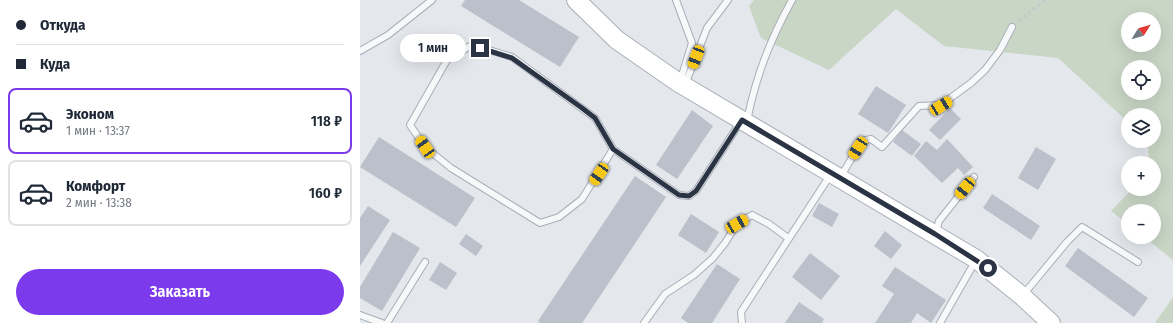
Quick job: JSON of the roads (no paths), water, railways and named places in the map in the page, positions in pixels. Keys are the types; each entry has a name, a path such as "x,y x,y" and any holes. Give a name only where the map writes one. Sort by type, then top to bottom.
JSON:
{"street":[{"path":"576,0 617,40 682,84 976,259 1022,296 1051,323"}],"lane":[{"path":"360,51 388,35 432,0"},
{"path":"676,0 692,43 682,84"},
{"path":"682,84 707,28 728,0"},
{"path":"613,149 582,199 559,217 540,223 451,168 425,147 410,125 447,60 470,46 489,50 512,58 570,99 595,118 613,149 679,195 689,196 696,191 744,121 756,80 774,33 792,0"},
{"path":"742,323 741,312 788,238 862,141 871,139 882,147 919,106 941,106 971,84 1000,50 1012,27"},
{"path":"935,234 939,221 974,177"},
{"path":"644,323 665,294 694,275 713,258 737,224 752,215 769,224 788,238"},
{"path":"1022,296 1067,242 1082,227 1138,262"},
{"path":"940,323 976,259"},
{"path":"387,323 425,262"},
{"path":"360,314 382,323"}]}
